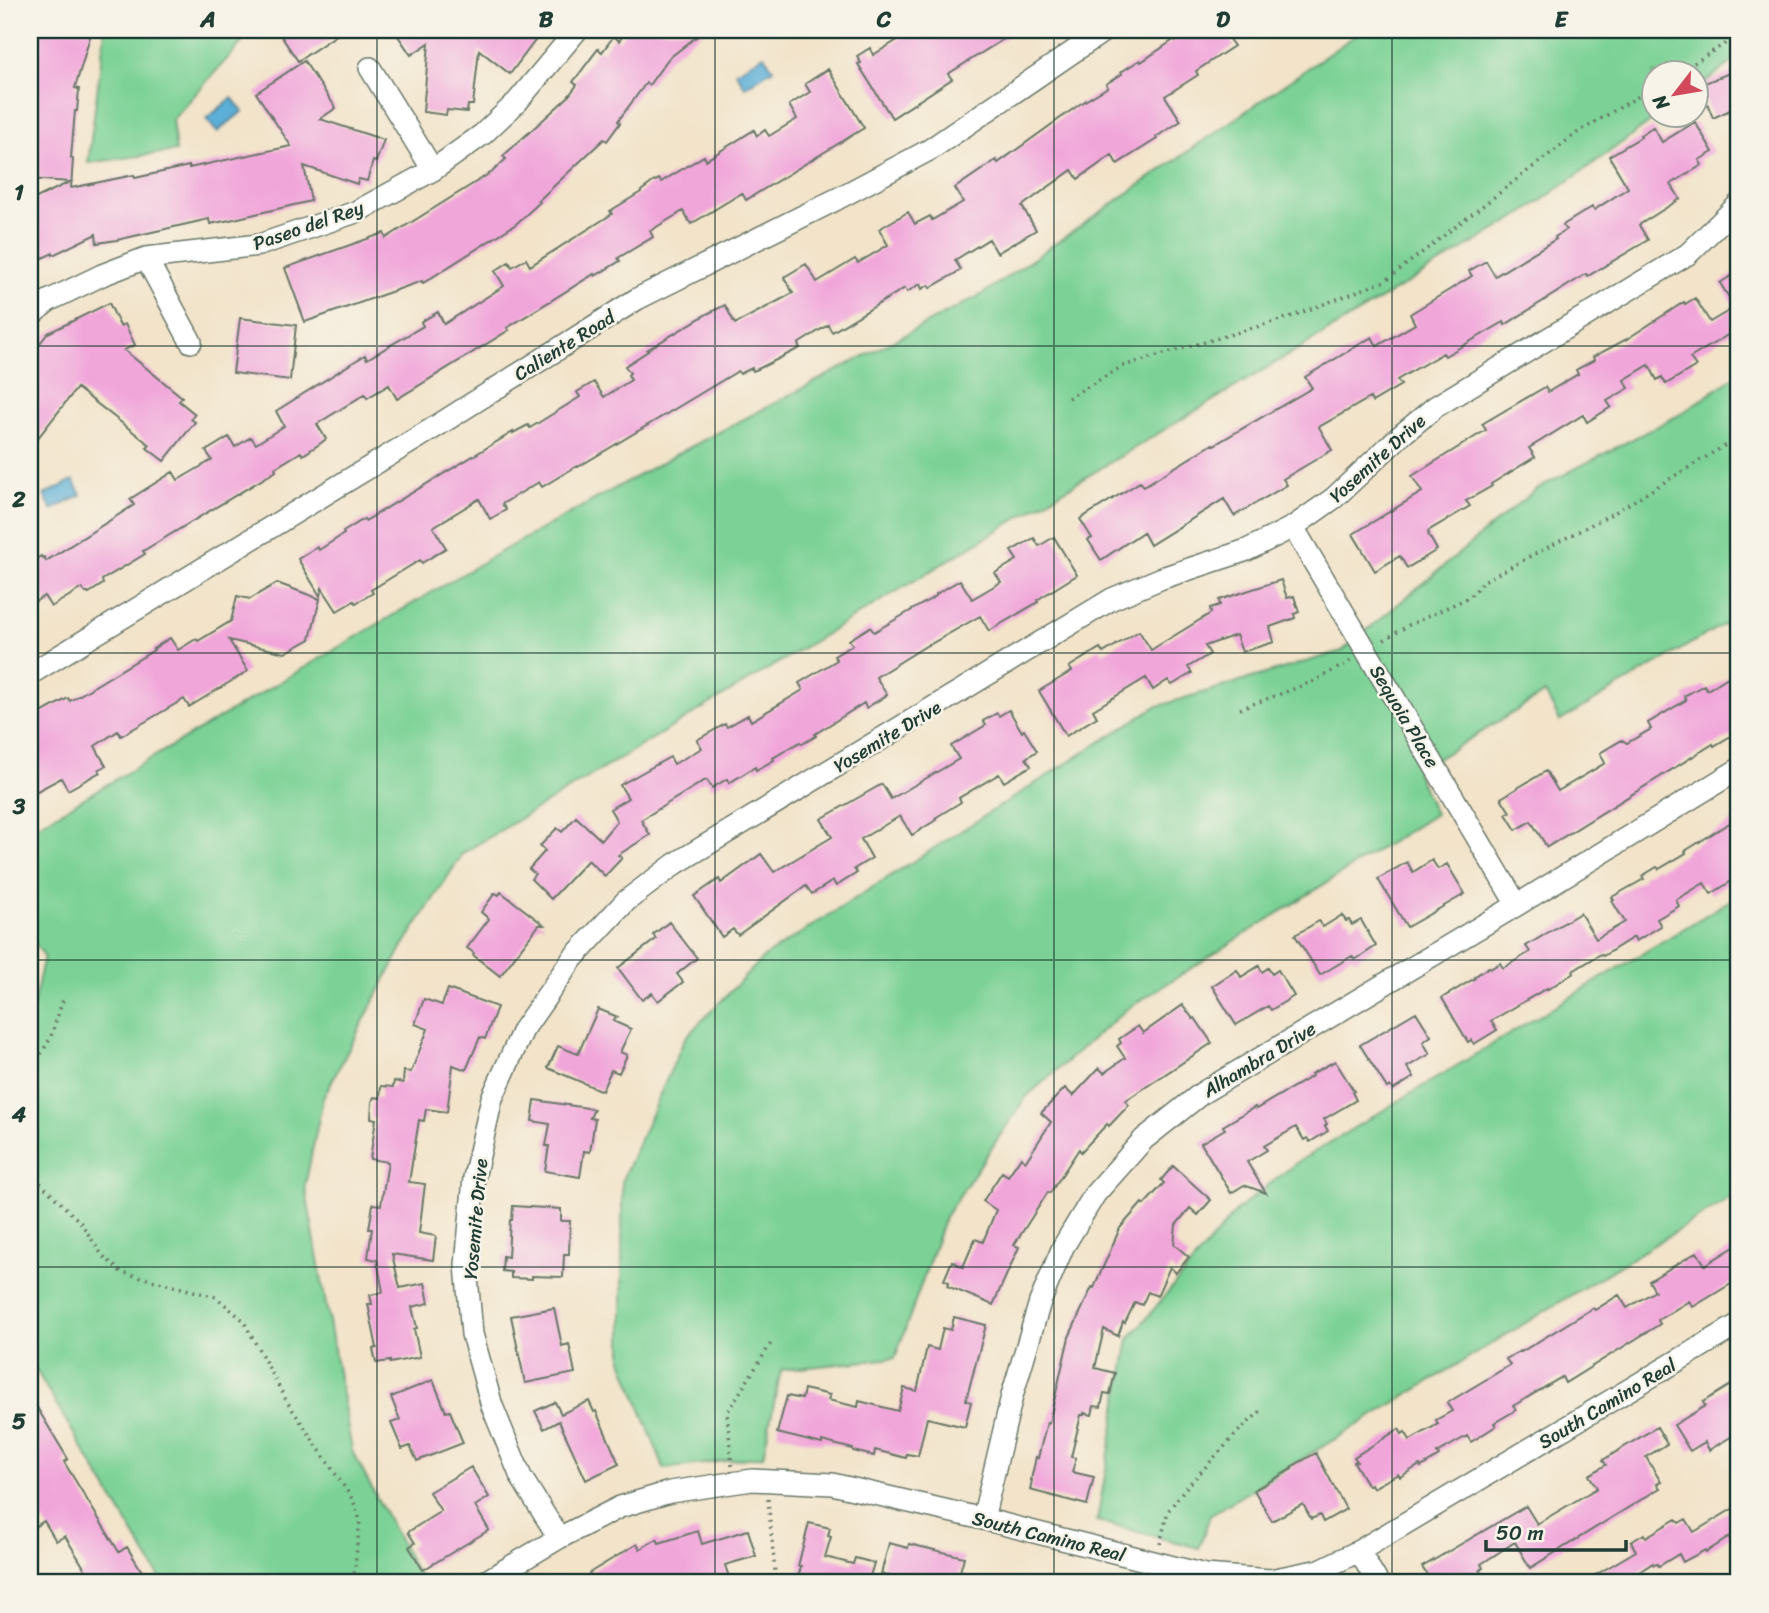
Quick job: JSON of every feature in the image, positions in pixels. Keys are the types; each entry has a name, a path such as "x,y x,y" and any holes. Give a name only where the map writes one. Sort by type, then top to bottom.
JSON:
{"street":[{"name":"Paseo del Rey","path":"30,316 48,301 102,275 146,258 259,245 356,212 433,170 483,134 517,103 578,30"},
{"name":"Caliente Road","path":"30,674 432,429 637,299 931,149 1105,30"},
{"path":"370,68 433,170"},
{"name":"Yosemite Drive","path":"559,1538 521,1477 492,1406 472,1334 466,1265 474,1178 492,1098 523,1030 573,958 626,901 675,864 1112,600 1162,578 1247,550 1293,527 1334,498 1435,407 1688,254 1739,204"},
{"path":"146,258 191,342"},
{"name":"Sequoia Place","path":"1293,527 1517,905"},
{"name":"Alhambra Drive","path":"983,1519 1012,1396 1040,1302 1063,1247 1096,1194 1144,1139 1202,1093 1739,769"},
{"name":"South Camino Real","path":"483,1583 559,1538 620,1507 670,1493 752,1480 832,1484 1205,1575 1270,1580 1320,1570 1359,1551 1739,1324"},
{"path":"1359,1551 1378,1583"},
{"path":"1732,1583 1739,1579"}],"path":[{"path":"1699,60 1739,35"},
{"path":"1068,398 1123,366 1287,318 1385,281 1577,133 1640,95"},
{"path":"1240,709 1312,682 1409,625 1470,597 1484,581 1616,511 1739,437"},
{"path":"30,1072 50,1039 63,1000"},
{"path":"30,1173 81,1223 102,1255 121,1272 216,1297 243,1321 286,1400 353,1500 360,1520 353,1583"},
{"path":"1164,1565 1160,1543 1168,1511 1238,1432 1264,1408"}],"green space":[{"path":"105,30 253,30 172,120 176,151 88,163"},
{"path":"1363,30 1739,30 1739,57 1710,79 1710,60 1640,60 1640,130 1527,211 463,853 403,946 323,1098 305,1186 352,1451 422,1583 163,1583 30,1360 30,1020 44,956 30,936 30,830 493,556 679,453 981,295"},
{"path":"1739,374 1739,615 1560,721 1545,693 1416,772 1435,814 1127,1009 1026,1097 945,1217 895,1358 781,1370 763,1456 664,1469 622,1360 622,1180 685,1038 765,956 1155,707 1342,651 1536,489 1679,415"},
{"path":"1739,895 1739,1193 1210,1515 1199,1548 1097,1521 1129,1339 1236,1211 1296,1163"}],"water":[{"path":"764,55 773,69 745,87 736,72"},
{"path":"232,98 243,111 217,132 206,119"},
{"path":"73,480 81,495 52,510 44,495"}],"building":[{"path":"32,30 92,30 75,88 79,89 71,158 71,188 134,175 135,178 189,168 291,146 256,93 304,61 336,108 320,119 384,140 376,162 373,161 367,181 359,179 357,184 304,166 311,201 230,220 210,224 209,219 117,240 97,243 96,234 34,262 30,254 30,201 70,182 30,179"},
{"path":"277,30 344,30 298,61"},
{"path":"394,30 543,30 510,74 479,50 473,105 468,105 467,112 447,110 446,115 423,112 429,43 411,55"},
{"path":"627,30 705,30 668,59 649,85 646,83 607,141 604,139 516,224 423,283 422,281 305,322 285,268 384,233 386,238 492,172 506,159 503,156 567,98 577,85 573,82 598,49 602,52 614,36 619,41"},
{"path":"914,30 1018,30 948,74 952,79 892,118 858,64 861,63 857,56 870,48 873,55"},
{"path":"1193,30 1222,30 1234,46 1196,71 1198,75 1165,96 1181,121 1117,164 1112,155 1078,179 1072,170 1022,206 1036,230 997,253 989,239 955,260 961,270 930,288 929,285 922,289 920,284 907,292 905,288 832,332 828,325 798,344 800,348 758,369 753,371 752,368 740,374 738,371 578,467 542,487 539,482 502,504 506,510 490,519 479,499 433,527 446,548 422,563 420,560 371,590 373,593 356,603 354,601 337,611 322,588 320,596 298,559 317,547 319,550 364,519 365,521 513,432 528,425 530,428 580,397 577,392 594,382 604,397 631,380 625,366 707,314 725,305 735,324 793,293 784,277 806,264 817,282 855,259 858,263 888,245 879,229 908,212 915,224 930,216 932,220 963,202 955,188 996,160 998,163 1108,87 1106,84 1122,74 1121,72"},
{"path":"828,69 864,128 746,200 742,193 691,224 683,211 650,231 653,237 618,258 620,261 595,276 594,274 397,399 389,385 367,398 365,394 317,424 326,439 321,443 303,455 301,452 275,468 276,471 143,551 145,554 102,580 103,584 89,593 82,588 51,607 44,596 30,605 30,563 41,556 46,561 134,505 130,499 173,472 178,480 212,460 206,451 229,437 235,447 251,437 256,444 284,426 276,411 365,355 367,359 423,326 421,322 438,312 444,324 504,286 495,271 509,262 512,267 526,259 530,266 612,214 610,211 653,182 659,179 661,182 704,156 706,160 754,130 757,136 765,130 769,136 797,119 789,105 810,92 805,84"},
{"path":"1739,69 1739,106 1713,118 1710,110 1710,81"},
{"path":"1648,130 1655,130 1662,142 1682,130 1700,130 1713,152 1699,160 1702,165 1671,184 1680,199 1639,225 1648,240 1588,276 1586,274 1505,325 1504,322 1445,356 1443,353 1397,380 1401,385 1372,402 1370,398 1319,427 1332,450 1283,479 1287,485 1234,516 1224,499 1150,545 1143,532 1101,560 1088,540 1092,538 1080,519 1140,482 1144,486 1312,388 1305,377 1372,337 1377,346 1415,324 1410,314 1472,276 1469,271 1486,261 1495,276 1556,239 1555,237 1566,230 1563,225 1592,207 1594,210 1628,188 1609,156"},
{"path":"1739,271 1739,328 1690,358 1696,366 1666,384 1662,377 1657,380 1649,365 1624,380 1629,388 1607,401 1611,407 1587,422 1583,415 1529,448 1535,457 1466,501 1470,506 1428,531 1437,550 1407,568 1400,556 1375,571 1353,534 1422,492 1412,476 1486,430 1482,424 1545,387 1548,392 1578,374 1576,370 1594,360 1593,357 1627,339 1684,302 1685,304 1695,298 1710,322 1735,307 1720,283"},
{"path":"109,303 120,326 125,324 135,345 124,350 182,397 179,401 195,414 191,419 195,422 164,461 147,448 150,445 77,388 30,448 30,356 48,333"},
{"path":"240,318 296,325 290,380 233,373"},
{"path":"1054,537 1077,575 1037,600 1038,602 989,631 980,616 929,644 876,677 887,695 866,708 864,703 815,734 816,736 802,744 800,742 773,758 774,760 756,770 755,767 729,783 727,779 712,788 707,780 704,781 641,820 650,835 618,855 622,858 605,876 588,860 551,899 531,879 535,874 529,869 545,851 540,846 557,828 562,832 576,817 601,840 617,821 610,809 628,798 620,785 670,757 674,764 702,748 697,740 748,715 751,721 803,690 799,683 837,660 834,656 853,645 849,640 870,627 874,632 960,580 972,599 1001,582 995,573 1017,560 1011,551 1034,538 1039,546"},
{"path":"1281,580 1287,598 1294,596 1299,612 1294,614 1295,618 1270,627 1274,642 1242,652 1236,635 1205,646 1210,654 1188,667 1192,673 1172,685 1168,680 1153,690 1146,678 1093,710 1097,717 1066,736 1039,691 1072,671 1069,667 1100,648 1103,653 1139,631 1151,650 1211,613 1210,608 1220,605 1219,600"},
{"path":"277,583 320,599 310,639 285,653 229,640 248,671 189,707 184,699 121,736 118,731 95,746 106,766 99,769 100,772 68,790 61,778 30,795 30,741 36,738 30,728 30,719 68,698 70,701 170,638 178,650 196,639 198,641 231,621 237,596 250,599"},
{"path":"1728,677 1732,683 1739,678 1739,731 1714,746 1713,744 1547,847 1531,821 1516,830 1506,814 1510,812 1501,798 1546,771 1558,791 1605,763 1600,753 1622,740 1627,743 1651,729 1648,723 1686,700 1684,696 1704,685 1707,690"},
{"path":"1009,710 1037,751 1026,758 1031,766 1004,782 999,774 959,798 961,802 912,835 900,816 861,839 872,858 854,869 857,873 836,886 833,881 812,894 806,886 738,935 733,929 722,937 694,896 719,879 721,883 761,854 774,872 832,837 821,819 882,784 891,799 959,759 951,746 986,725 983,721"},
{"path":"1739,817 1739,869 1731,874 1735,879 1711,894 1704,883 1676,900 1679,906 1657,919 1661,926 1636,941 1634,937 1603,956 1601,954 1548,989 1491,1021 1497,1030 1474,1044 1471,1040 1468,1042 1442,998 1489,967 1490,969 1500,963 1503,968 1530,952 1526,946 1580,913 1596,939 1625,922 1612,897 1644,879 1642,876 1657,867 1659,869 1686,853 1685,851"},
{"path":"1432,860 1438,869 1447,864 1465,894 1407,927 1378,879 1407,862 1413,872"},
{"path":"501,892 544,925 539,925 500,976 467,948 489,919 481,912 495,893 499,895"},
{"path":"1342,915 1352,925 1361,920 1376,946 1355,960 1352,956 1320,975 1295,935 1319,921 1323,927"},
{"path":"669,922 697,958 677,974 683,982 658,1001 652,993 642,1000 618,968 656,939 653,935"},
{"path":"1259,966 1262,972 1268,968 1272,974 1278,970 1294,996 1271,1010 1268,1006 1236,1025 1212,986 1237,970 1241,977"},
{"path":"448,989 497,1007 485,1039 480,1037 466,1070 453,1065 447,1112 426,1109 424,1121 419,1120 409,1182 425,1184 419,1233 436,1236 433,1260 392,1254 400,1288 425,1283 429,1303 412,1307 420,1357 376,1363 373,1349 377,1348 368,1304 372,1304 370,1295 383,1292 377,1260 368,1258 372,1229 369,1229 373,1204 381,1205 388,1162 370,1159 376,1119 371,1118 372,1102 374,1097 380,1098 381,1086 393,1087 394,1081 403,1083 404,1071 411,1072 428,1029 415,1024 424,999 442,1005"},
{"path":"1183,1005 1212,1043 1125,1101 1129,1105 1109,1126 1107,1124 1081,1152 1079,1149 1014,1245 1019,1247 993,1305 947,1286 949,1282 944,1280 952,1261 963,1267 975,1239 983,1242 996,1210 983,1201 1002,1172 1008,1176 1021,1157 1026,1161 1051,1122 1041,1113 1065,1088 1073,1096 1099,1068 1104,1073 1125,1058 1117,1046 1121,1043 1119,1039 1138,1026 1143,1033"},
{"path":"598,1009 618,1017 613,1021 631,1029 620,1052 627,1055 619,1073 611,1070 602,1091 548,1068 558,1046 578,1054"},
{"path":"1416,1012 1431,1036 1423,1042 1430,1054 1407,1067 1414,1077 1393,1090 1390,1086 1387,1088 1360,1045"},
{"path":"1335,1061 1354,1091 1352,1092 1356,1100 1324,1119 1328,1131 1310,1142 1307,1138 1304,1140 1296,1127 1264,1146 1267,1150 1247,1162 1266,1193 1244,1185 1231,1193 1201,1143 1225,1129 1223,1126"},
{"path":"535,1100 594,1109 590,1118 595,1119 590,1152 584,1151 580,1177 545,1171 550,1124 532,1121"},
{"path":"1173,1166 1211,1200 1198,1215 1190,1208 1176,1225 1174,1244 1189,1257 1176,1273 1170,1267 1157,1296 1148,1292 1142,1305 1135,1302 1118,1336 1104,1329 1095,1368 1115,1373 1110,1394 1104,1393 1101,1407 1094,1406 1092,1415 1081,1415 1071,1457 1076,1458 1072,1472 1094,1477 1087,1505 1030,1490 1036,1457 1038,1458 1047,1422 1049,1423 1069,1337 1120,1228 1164,1183 1161,1180"},
{"path":"513,1206 561,1209 561,1221 570,1221 569,1254 564,1254 563,1277 511,1278 511,1272 502,1271 503,1256 508,1257"},
{"path":"1739,1244 1739,1279 1693,1307 1689,1301 1658,1320 1660,1324 1565,1383 1562,1377 1513,1406 1516,1410 1494,1423 1496,1426 1471,1442 1467,1436 1437,1453 1439,1456 1421,1467 1420,1465 1400,1477 1398,1474 1373,1488 1371,1484 1368,1486 1354,1462 1357,1461 1354,1457 1399,1429 1402,1434 1405,1432 1410,1440 1438,1424 1436,1420 1452,1411 1447,1403 1510,1365 1506,1359 1593,1308 1595,1310 1619,1295 1627,1308 1655,1291 1649,1281 1697,1252 1705,1265"},
{"path":"554,1308 562,1346 569,1344 575,1373 525,1383 511,1316"},
{"path":"954,1317 986,1325 966,1400 971,1402 965,1427 927,1418 918,1456 907,1454 906,1458 875,1450 874,1456 822,1441 822,1444 777,1433 787,1396 802,1399 804,1389 830,1395 828,1400 858,1407 859,1401 898,1411 904,1388 917,1391 927,1347 938,1350 943,1328 951,1330"},
{"path":"433,1380 463,1443 417,1461 410,1446 402,1449 391,1423 400,1420 391,1397"},
{"path":"1739,1380 1739,1432 1709,1450 1705,1442 1690,1451 1674,1425 1705,1406 1703,1402"},
{"path":"30,1396 68,1459 64,1462 119,1552 127,1547 149,1583 67,1583 86,1571 65,1536 56,1541 44,1521 30,1530"},
{"path":"589,1401 619,1464 586,1480 559,1421 544,1429 535,1411 555,1402 561,1414"},
{"path":"1657,1427 1667,1444 1646,1457 1661,1482 1657,1484 1660,1488 1530,1568 1515,1542 1481,1564 1483,1568 1480,1570 1489,1583 1449,1583 1444,1574 1431,1581 1422,1567 1526,1506 1537,1524 1597,1488 1589,1475 1606,1465 1603,1460"},
{"path":"1316,1453 1346,1509 1323,1522 1320,1515 1311,1519 1303,1504 1272,1521 1254,1490"},
{"path":"471,1467 489,1497 475,1506 489,1530 423,1570 409,1547 415,1543 408,1532 441,1511 429,1492"},
{"path":"1739,1505 1739,1531 1706,1552 1705,1550 1683,1562 1679,1554 1659,1566 1653,1563 1622,1583 1582,1583 1636,1551 1631,1542 1644,1534 1646,1537 1676,1519 1679,1523 1686,1519 1694,1532"},
{"path":"809,1523 830,1528 828,1536 831,1537 825,1557 853,1564 855,1558 874,1563 868,1583 797,1583 801,1566 798,1566"},
{"path":"748,1530 756,1556 725,1565 731,1583 595,1583 589,1573 637,1544 640,1549 657,1539 659,1543 698,1531 702,1544"},
{"path":"889,1543 908,1548 909,1544 964,1557 957,1583 899,1583 900,1579 881,1574"}]}
